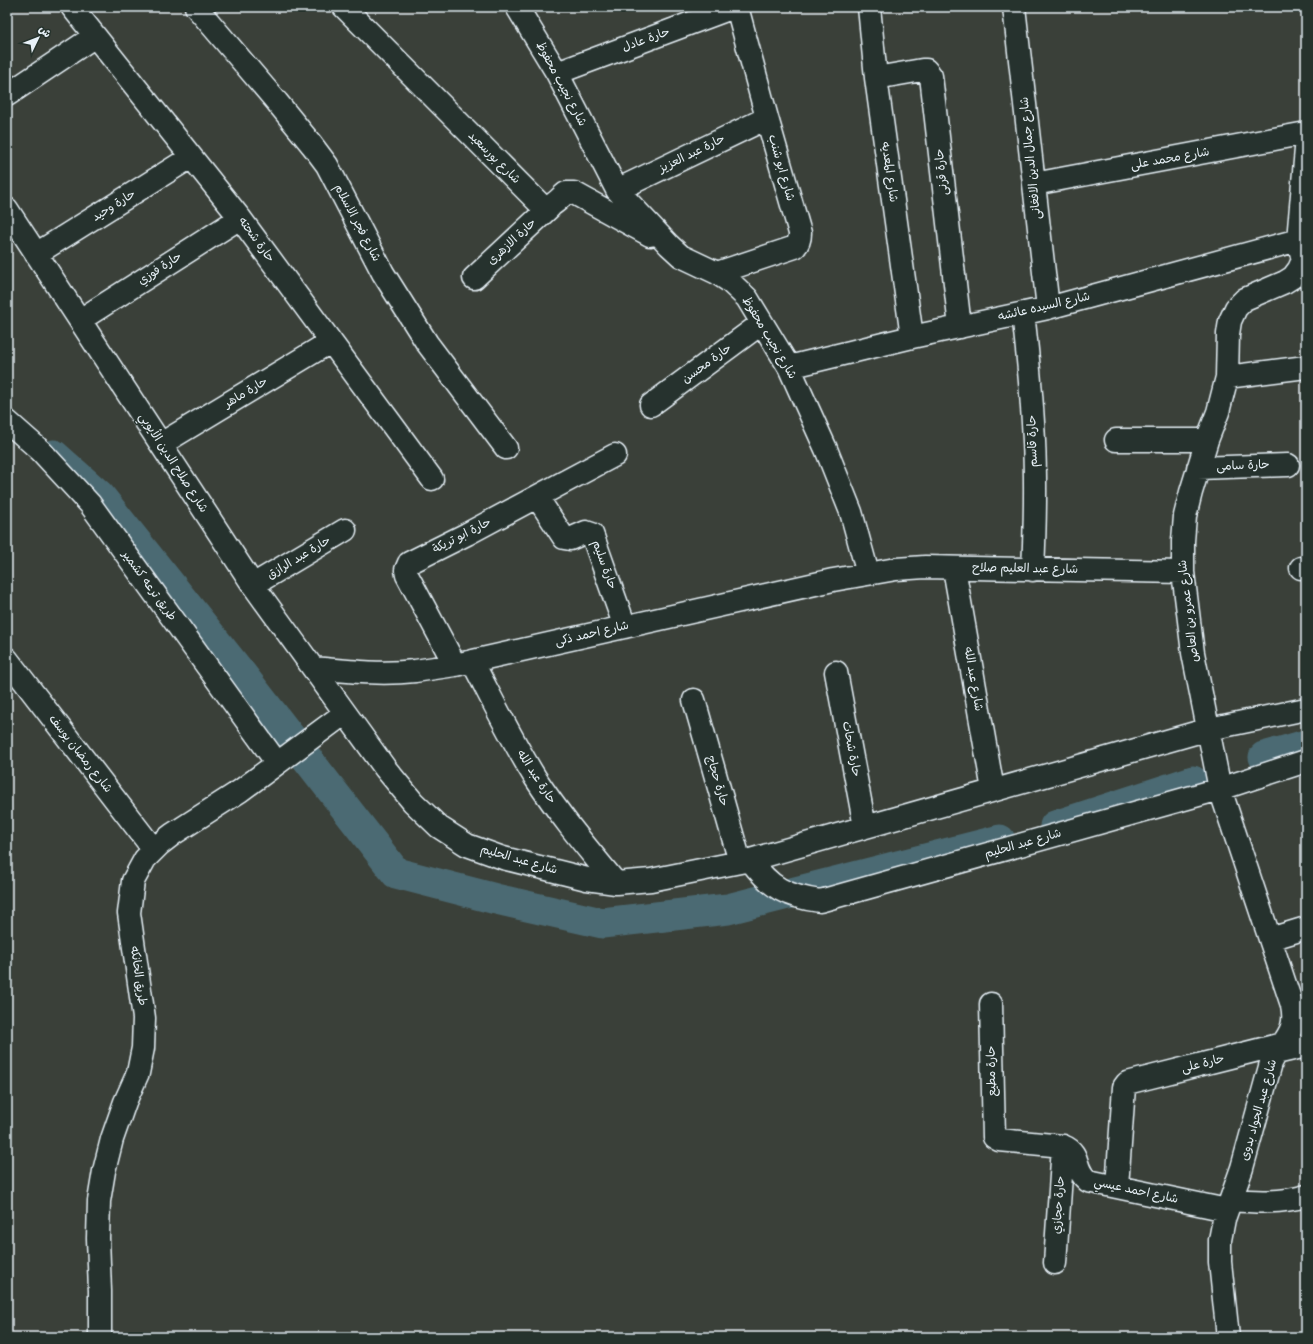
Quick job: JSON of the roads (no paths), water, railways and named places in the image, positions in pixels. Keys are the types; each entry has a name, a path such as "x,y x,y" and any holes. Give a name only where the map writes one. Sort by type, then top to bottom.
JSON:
{"street":[{"name":"حارة شحته","path":"72,7 240,218 432,479"},
{"name":"شارع فجر الاسلام","path":"196,7 277,102 327,165 383,273 427,343 506,448"},
{"name":"شارع بورسعيد","path":"344,7 538,202 545,207 550,206"},
{"name":"شارع نجيب محفوظ","path":"517,7 557,73 617,190 669,246 681,256 717,273 729,281 747,298 789,367 826,449 851,512 868,574"},
{"name":"حارة عادل","path":"557,73 736,7"},
{"name":"شارع ابو شنب","path":"717,273 791,249 799,244 800,233 766,118 736,7"},
{"name":"شارع المعديه","path":"869,7 876,78 912,337"},
{"name":"شارع جمال الدين الافغانى","path":"1014,7 1048,308"},
{"path":"7,95 95,36"},
{"name":"حارة قرنى","path":"876,78 922,70 926,70 931,76 960,327"},
{"name":"حارة عبد العزيز","path":"617,190 766,118"},
{"name":"شارع محمد على","path":"1034,184 1306,134"},
{"name":"شارع عمرو بن العاص","path":"1209,729 1193,653 1183,572 1185,516 1198,468 1218,412 1228,377 1228,334 1230,321 1236,308 1246,299 1292,277 1299,269 1303,260 1301,226 1306,149"},
{"name":"حارة وحيد","path":"36,254 191,157"},
{"path":"550,206 566,193 574,193 669,246"},
{"name":"حارة الازهرى","path":"474,278 550,206"},
{"name":"شارع صلاح الدين الأيوبي","path":"7,209 253,585 345,713"},
{"name":"حارة فوزي","path":"80,320 240,218"},
{"name":"شارع السيده عائشه","path":"789,367 912,337 1048,308 1301,226"},
{"name":"حارة قاسم","path":"1023,313 1030,377 1034,441 1034,570"},
{"name":"حارة محسن","path":"651,405 762,323"},
{"name":"حارة ماهر","path":"161,444 330,342"},
{"path":"1228,377 1306,367"},
{"name":"طريق ترعه كشمير","path":"7,421 41,451 90,504 282,759"},
{"path":"1116,440 1207,440"},
{"name":"حارة ابو تريكة","path":"464,663 407,575 407,566 413,561 615,455"},
{"name":"حارة سامى","path":"1198,468 1288,465"},
{"name":"حارة سليم","path":"537,496 564,538 570,539 586,532 592,534 625,627"},
{"name":"حارة عبد الرازق","path":"253,585 345,530"},
{"name":"شارع عبد العليم صلاح","path":"868,574 896,569 925,567 1183,572"},
{"name":"شارع عبد الله","path":"954,568 993,790"},
{"name":"شارع احمد ذكى","path":"313,668 356,672 385,672 414,671 464,663 833,580 868,574"},
{"name":"شارع رمضان يوسف","path":"7,659 154,850"},
{"name":"حارة عبد الله","path":"464,663 514,741 536,779 561,815 616,883"},
{"name":"حارة شحات","path":"836,672 865,827"},
{"name":"حارة حجاج","path":"694,700 745,861"},
{"name":"شارع عبد الحليم","path":"345,713 385,768 413,802 439,827 467,845 503,858 587,879 616,883 651,880 745,861 1209,729 1306,709"},
{"name":"طريق الخانكه","path":"100,1337 98,1238 100,1194 112,1139 125,1102 138,1073 143,1048 144,1018 129,913 133,881 145,859 173,834 240,791 345,713"},
{"name":"شارع عبد الجواد بدوى","path":"1209,729 1220,789 1294,1014 1291,1032 1271,1063 1242,1168 1229,1205 1220,1240 1220,1262 1228,1337"},
{"name":"شارع عبد الحليم","path":"745,861 780,890 799,898 820,901 1220,789 1306,761"},
{"path":"1270,939 1306,928"},
{"name":"حارة مطيع","path":"991,1004 994,1137 999,1140 1063,1146"},
{"name":"حارة على","path":"1117,1187 1124,1087 1127,1083 1279,1049 1306,1046"},
{"name":"شارع احمد عيسي","path":"1063,1146 1074,1153 1079,1171 1088,1181 1117,1187 1229,1205 1253,1202 1275,1202 1306,1196"},
{"name":"حارة حجازي","path":"1054,1263 1063,1146"}],"waterway":[{"path":"54,455 99,495 239,671 396,873 496,899 602,923 728,909 1000,840"},
{"path":"1264,757 1306,745"},
{"path":"1055,826 1193,781"}]}
